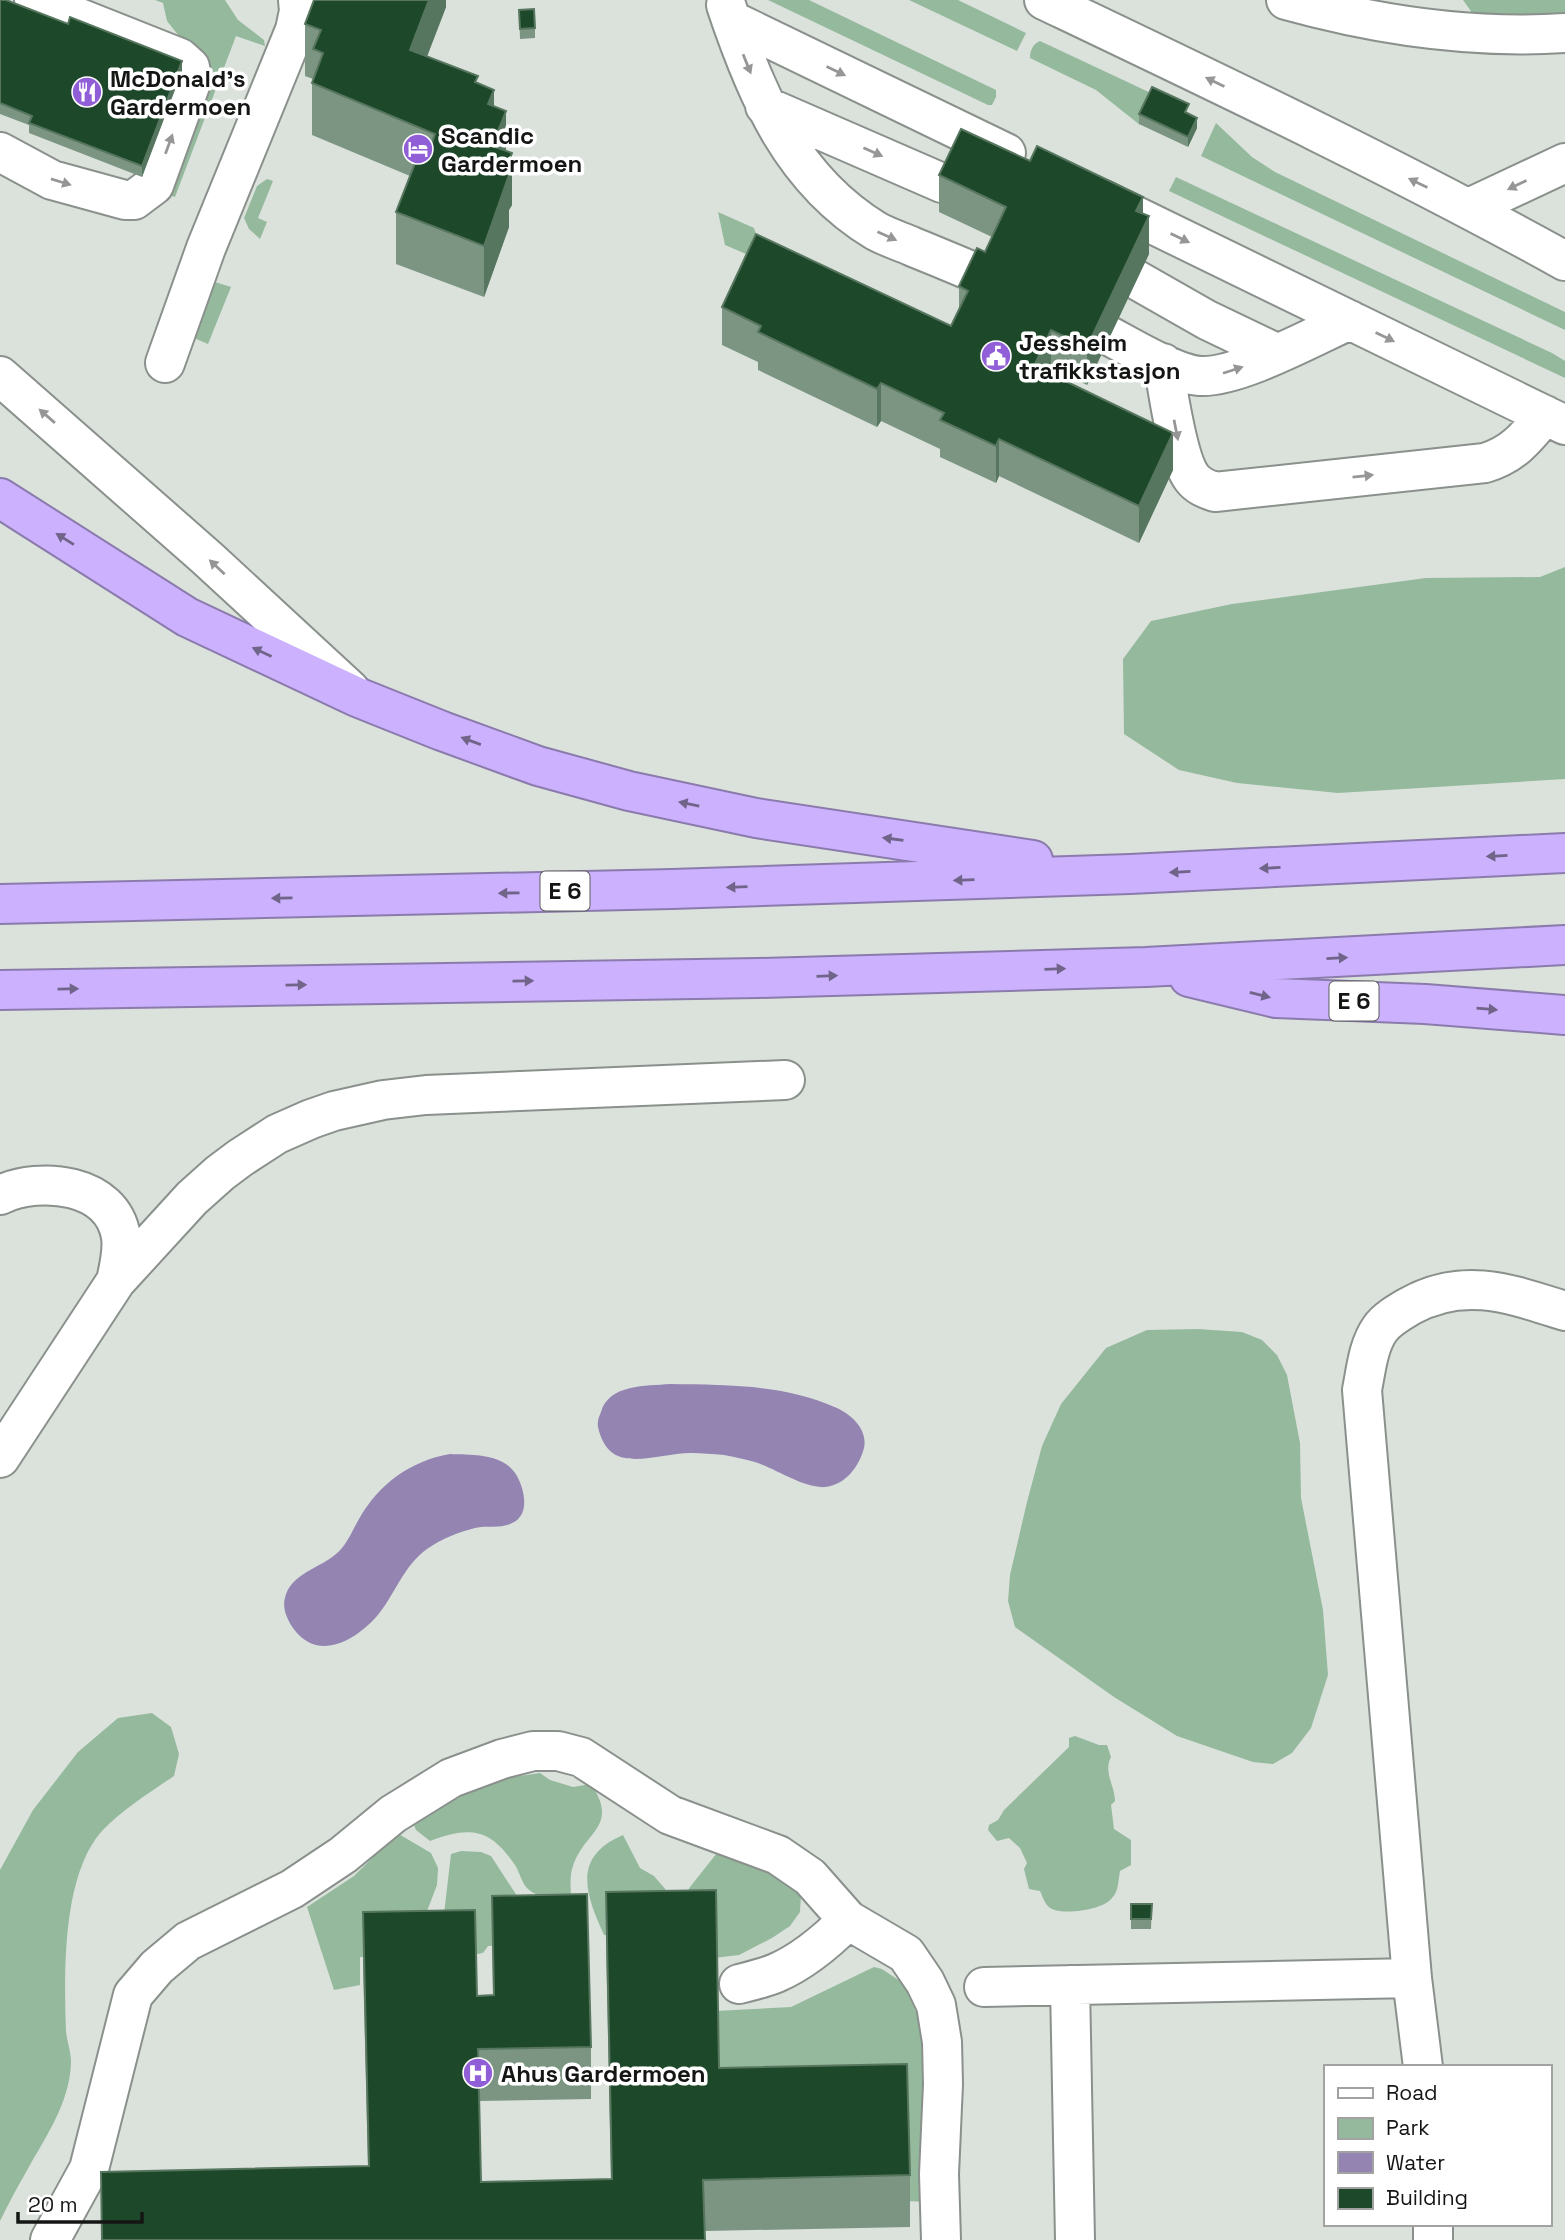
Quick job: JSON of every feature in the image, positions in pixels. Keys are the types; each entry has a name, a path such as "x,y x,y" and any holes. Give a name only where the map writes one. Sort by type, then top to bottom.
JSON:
{"highway":[{"name":"E 6","path":"0,498 187,617 357,696 538,766 629,791 756,818 1130,874"},
{"name":"E 6","path":"0,904 672,889 1130,874 1565,853"},
{"name":"E 6","path":"0,990 745,978 1146,967 1565,945"},
{"name":"E 6","path":"1146,967 1276,998 1425,1003 1565,1015"}],"street":[{"path":"0,152 52,180 125,200 134,200 154,185 192,80 190,67 180,58 34,0"},
{"path":"165,363 205,248 291,39 299,11 298,0"},
{"path":"1044,0 1196,72 1469,208 1565,261"},
{"path":"1286,0 1334,13 1434,30 1540,35 1565,33"},
{"path":"727,10 765,106 790,150 818,184 842,208 879,232 985,277"},
{"path":"727,10 1037,168"},
{"path":"765,106 942,183"},
{"path":"1469,208 1565,163"},
{"path":"1074,186 1555,420 1501,458 1485,463 1215,492 1203,488 1192,479 1184,464 1163,363"},
{"path":"1128,275 1207,320 1276,353"},
{"path":"1102,332 1182,372 1198,376 1231,372 1350,320"},
{"path":"0,376 207,558 357,696"},
{"path":"0,1458 116,1281 192,1198 240,1157 277,1134 334,1111 383,1100 426,1095 785,1080"},
{"path":"0,1195 16,1187 41,1185 63,1187 90,1195 101,1202 111,1213 121,1239 121,1260 116,1281"},
{"path":"1423,2065 1412,1978 1362,1390 1369,1352 1380,1328 1397,1314 1420,1301 1451,1291 1483,1289 1515,1295 1565,1311"},
{"path":"50,2240 89,2169 133,1995 157,1967 188,1941 292,1889 343,1855 393,1814 452,1778 502,1759 533,1751 558,1751 581,1757 670,1815 778,1855 810,1877 848,1920 906,1954 925,1982 936,2005 942,2042 939,2174 941,2240"},
{"path":"739,1984 775,1974 797,1962 825,1942 848,1920"},
{"path":"984,1987 1412,1978"},
{"path":"1070,1985 1075,2240"}],"green space":[{"path":"155,0 225,0 238,20 264,40 265,46 236,36 175,197 163,193 187,46 167,21 163,3"},
{"path":"768,0 809,0 996,90 996,97 992,105 988,105"},
{"path":"909,0 958,0 1026,33 1017,51"},
{"path":"1463,0 1565,0 1565,23 1485,31"},
{"path":"1040,41 1153,94 1140,125 1096,90 1030,58 1032,48"},
{"path":"1216,123 1252,157 1275,172 1565,312 1565,330 1201,156"},
{"path":"1176,177 1552,353 1565,361 1565,378 1169,191"},
{"path":"267,179 273,181 258,218 267,222 260,239 249,229 244,218 257,186"},
{"path":"718,212 754,228 765,262 725,245"},
{"path":"215,282 231,287 208,344 194,338"},
{"path":"1565,567 1565,779 1338,793 1237,783 1179,770 1124,734 1123,659 1151,621 1232,604 1426,578 1540,577"},
{"path":"1147,1330 1242,1332 1262,1340 1277,1355 1287,1375 1300,1443 1301,1498 1323,1610 1328,1675 1311,1728 1292,1753 1273,1764 1253,1762 1177,1736 1114,1697 1015,1627 1008,1601 1010,1575 1042,1446 1061,1404 1106,1348"},
{"path":"152,1713 171,1727 179,1754 174,1776 127,1808 102,1831 89,1850 79,1873 68,1926 66,1954 65,2008 71,2058 70,2077 55,2121 0,2221 0,1870 33,1810 78,1752 118,1718"},
{"path":"1075,1736 1099,1745 1107,1745 1111,1757 1108,1768 1115,1801 1111,1805 1114,1829 1131,1840 1131,1865 1120,1871 1116,1892 1107,1902 1093,1908 1066,1912 1050,1908 1040,1891 1029,1889 1024,1869 1027,1863 1020,1848 1009,1838 997,1841 988,1830 989,1825 998,1820 1004,1810 1069,1747 1069,1738"},
{"path":"540,1773 550,1780 573,1787 591,1784 602,1810 597,1828 578,1854 573,1866 571,1899 532,1892 524,1884 506,1853 488,1837 468,1832 430,1841 416,1830 412,1820 485,1781"},
{"path":"397,1833 431,1853 438,1868 437,1885 424,1919 429,1956 360,1957 360,1985 334,1990 307,1907 354,1876"},
{"path":"623,1835 640,1868 654,1876 666,1890 669,1900 668,1933 604,1935 588,1892 589,1866 596,1854"},
{"path":"461,1851 481,1852 491,1856 521,1902 583,1943 488,1946 483,1953 472,1955 444,1914 451,1854"},
{"path":"717,1853 772,1865 801,1895 800,1912 790,1926 739,1955 714,1958 683,1901 690,1887"},
{"path":"874,1967 882,1969 903,1983 923,2028 926,2202 907,2201 717,2113 715,2011 791,2007"}],"water":[{"path":"670,1384 755,1387 817,1400 843,1411 858,1424 865,1441 862,1455 845,1479 832,1486 817,1487 755,1462 724,1455 683,1453 631,1459 611,1452 603,1442 598,1427 598,1419 605,1403 620,1391 630,1388"},
{"path":"450,1454 496,1459 511,1468 524,1495 522,1514 512,1523 463,1532 427,1549 405,1572 377,1616 358,1634 324,1646 303,1638 291,1625 285,1610 285,1598 293,1583 340,1550 367,1506 386,1485 409,1468"}],"building":[{"name":"McDonald's Gardermoen","path":"0,0 68,24 70,17 182,61 142,166 29,123 32,116 0,103"},
{"name":"Scandic Gardermoen","path":"314,0 429,0 410,50 478,76 475,82 494,90 488,104 506,111 492,146 512,153 504,173 509,175 484,246 396,212 423,143 431,146 435,134 312,83 323,53 313,49 321,30 305,24"},
{"path":"534,9 535,28 520,29 519,10"},
{"path":"1152,87 1189,104 1185,112 1197,118 1188,137 1139,114"},
{"path":"961,129 1030,161 1037,146 1143,197 1136,211 1149,216 1087,347 1051,330 1034,366 1173,433 1139,506 999,439 996,446 940,420 944,413 881,383 877,389 758,332 761,326 722,307 756,234 951,326 968,291 959,286 977,248 985,252 1006,207 939,175"},
{"name":"Ahus Gardermoen","path":"716,1890 719,2068 907,2064 910,2175 703,2180 705,2240 102,2240 101,2172 369,2166 363,1912 475,1910 477,1996 494,1995 492,1896 587,1894 591,2047 478,2049 481,2182 612,2179 606,1892"},
{"path":"1131,1904 1152,1904 1151,1919 1131,1919"}],"place":[{"name":"McDonald's Gardermoen","path":"87,92"},
{"name":"Scandic Gardermoen","path":"418,149"},
{"name":"Jessheim trafikkstasjon","path":"996,356"},
{"name":"Ahus Gardermoen","path":"478,2073"}]}
